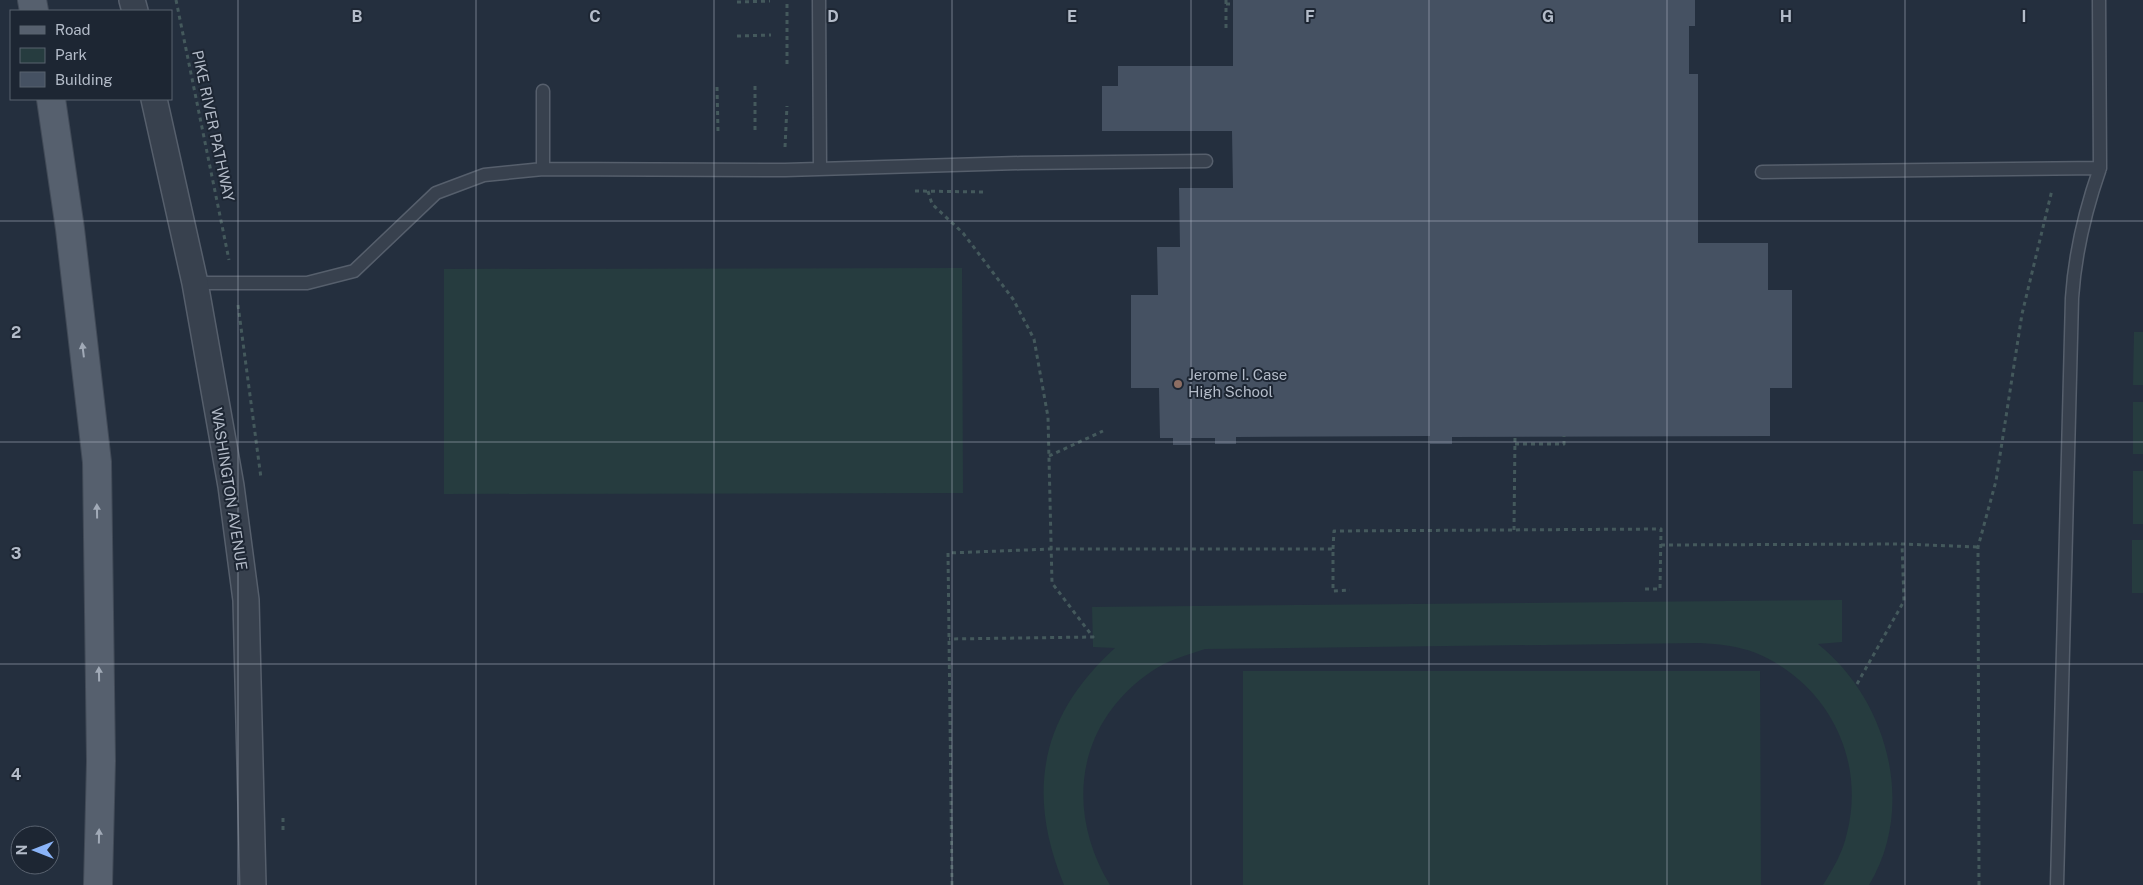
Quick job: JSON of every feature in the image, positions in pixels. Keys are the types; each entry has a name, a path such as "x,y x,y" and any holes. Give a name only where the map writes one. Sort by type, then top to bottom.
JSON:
{"main road":[{"path":"50,100 70,229 96,462 101,761 98,885"}],"street":[{"name":"WASHINGTON AVENUE","path":"154,100 195,283 231,486 246,600 254,885"}],"lane":[{"path":"819,0 820,169"},
{"path":"2057,885 2072,298 2074,264 2080,232 2100,168 2099,0"},
{"path":"543,91 543,170"},
{"path":"195,283 307,283 354,271 436,193 484,175 543,170 820,169 1021,163 1206,161"},
{"path":"1762,172 2056,167 2100,168"}],"path":[{"name":"PIKE RIVER PATHWAY","path":"176,0 228,256"},
{"path":"787,64 788,0"},
{"path":"737,2 770,1"},
{"path":"1226,29 1226,2 1233,4"},
{"path":"737,36 772,35"},
{"path":"755,86 755,130"},
{"path":"717,87 718,131"},
{"path":"785,148 787,106"},
{"path":"1979,885 1978,547 1996,481 2022,314 2051,197 2056,167"},
{"path":"928,191 932,204 963,233 1013,298 1034,339 1048,417 1052,583 1093,637 949,639"},
{"path":"1049,456 1103,432"},
{"path":"1514,530 1515,436"},
{"path":"1515,444 1564,444 1564,436"},
{"path":"1350,590 1333,591 1334,531 1661,529 1660,589 1644,589"},
{"path":"1497,530 1497,536"},
{"path":"1661,545 1902,544 1978,547"},
{"path":"1857,684 1904,601 1902,544"},
{"path":"952,885 948,553 1050,548 1333,548"}],"green space":[{"path":"962,268 963,493 444,494 444,269"},
{"path":"2134,332 2143,332 2143,385 2133,385"},
{"path":"2133,402 2143,402 2143,454 2133,454"},
{"path":"2133,471 2143,471 2143,524 2133,524"},
{"path":"2132,540 2143,540 2143,593 2132,593"},
{"path":"1842,600 1842,642 1818,644 1842,667 1862,694 1877,724 1887,756 1892,789 1891,822 1883,854 1869,885 1823,885 1834,867 1847,833 1851,805 1851,777 1845,751 1835,726 1821,703 1803,683 1781,666 1756,653 1728,646 1700,643 1205,649 1178,658 1152,671 1127,692 1107,715 1094,741 1086,769 1083,797 1087,827 1096,856 1110,885 1064,885 1052,851 1045,819 1044,788 1047,757 1056,729 1070,701 1090,674 1115,648 1093,647 1092,607"},
{"path":"1243,671 1760,671 1761,885 1243,885"}],"building":[{"path":"1233,0 1695,0 1695,26 1689,26 1689,74 1698,74 1698,243 1768,243 1768,290 1792,290 1792,388 1770,388 1770,436 1452,437 1452,444 1430,444 1430,436 1236,437 1236,444 1215,444 1215,438 1191,438 1191,445 1173,445 1173,438 1160,438 1159,388 1131,388 1131,295 1158,295 1157,247 1180,247 1179,188 1233,188 1232,131 1102,131 1102,86 1118,86 1118,66 1233,66"}],"place":[{"name":"Jerome I. Case High School","path":"1178,384"}]}
